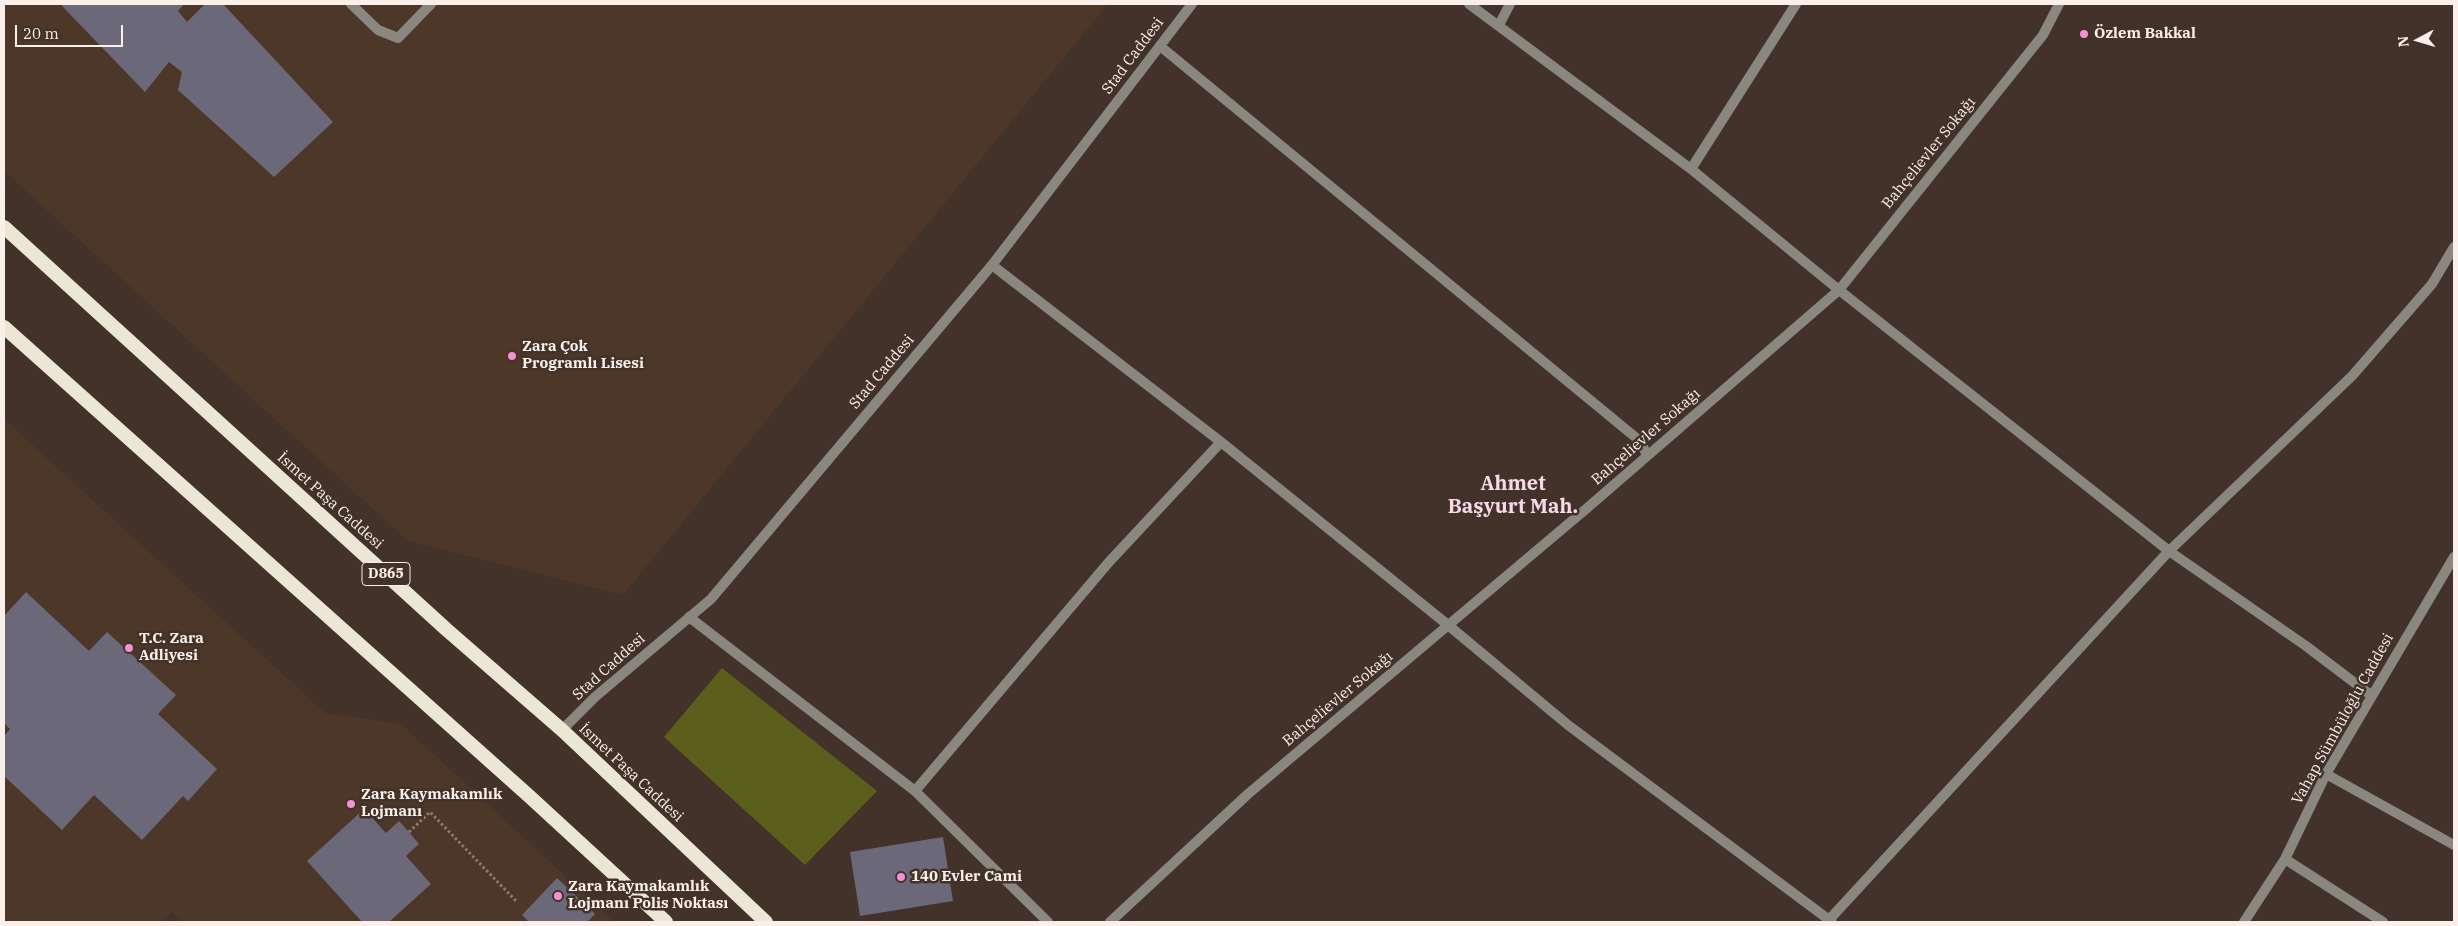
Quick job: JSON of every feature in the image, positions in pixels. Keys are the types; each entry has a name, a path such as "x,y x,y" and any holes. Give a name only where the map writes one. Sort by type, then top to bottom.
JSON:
{"highway":[{"name":"İsmet Paşa Caddesi","path":"4,227 440,623 562,730 766,922"},
{"path":"4,327 529,796 666,922"}],"street":[{"path":"351,4 378,30 398,38 431,4"},
{"name":"Stad Caddesi","path":"562,730 595,697 711,599 992,265 1192,4"},
{"path":"1469,4 1691,169 1839,290 2169,551 2306,646 2372,696"},
{"path":"1499,25 1510,4"},
{"path":"1691,169 1796,4"},
{"name":"Bahçelievler Sokağı","path":"1110,922 1248,794 1586,509 1647,454 1839,290 2043,35 2059,4"},
{"path":"1160,46 1640,442 1647,454"},
{"path":"992,265 1221,442 1448,625 1568,725 1830,921 2169,551 2352,376 2432,284 2454,247"},
{"path":"914,791 1110,562 1221,442"},
{"name":"Vahap Sümbüloğlu Caddesi","path":"2244,922 2285,859 2326,774 2454,557"},
{"path":"689,617 914,791 1048,922"},
{"path":"2326,774 2454,844"},
{"path":"2285,859 2383,922"}],"path":[{"path":"409,832 430,812 517,902"}],"shaded area":[{"name":"Zara Çok Programlı Lisesi","path":"4,4 1108,4 623,595 408,541 4,171"},
{"name":"T.C. Zara Adliyesi","path":"4,419 325,713 401,724 615,922 182,922 172,911 162,922 8,922 4,918"},
{"path":"722,668 877,791 805,865 664,737"}],"building":[{"path":"63,4 184,4 178,11 187,22 205,4 223,4 333,122 274,177 178,90 182,72 169,62 145,92 62,6"},
{"name":"T.C. Zara Adliyesi","path":"26,592 89,651 107,632 176,695 158,714 217,769 188,801 183,796 142,840 94,795 62,830 4,776 4,736 10,729 4,723 4,616"},
{"name":"Zara Kaymakamlık Lojmanı","path":"364,809 386,833 399,821 409,832 419,844 406,856 431,884 389,922 362,922 307,861"},
{"name":"140 Evler Cami","path":"943,837 953,901 860,916 850,852"},
{"name":"Zara Kaymakamlık Lojmanı Polis Noktası","path":"557,878 595,914 587,922 529,922 522,915"}],"place":[{"name":"Özlem Bakkal","path":"2084,34"},
{"name":"Zara Çok Programlı Lisesi","path":"512,356"},
{"name":"T.C. Zara Adliyesi","path":"129,648"},
{"name":"Zara Kaymakamlık Lojmanı","path":"351,804"},
{"name":"140 Evler Cami","path":"901,877"},
{"name":"Zara Kaymakamlık Lojmanı Polis Noktası","path":"558,896"}],"district":[{"name":"Ahmet Başyurt Mah.","path":"1513,496"}]}
